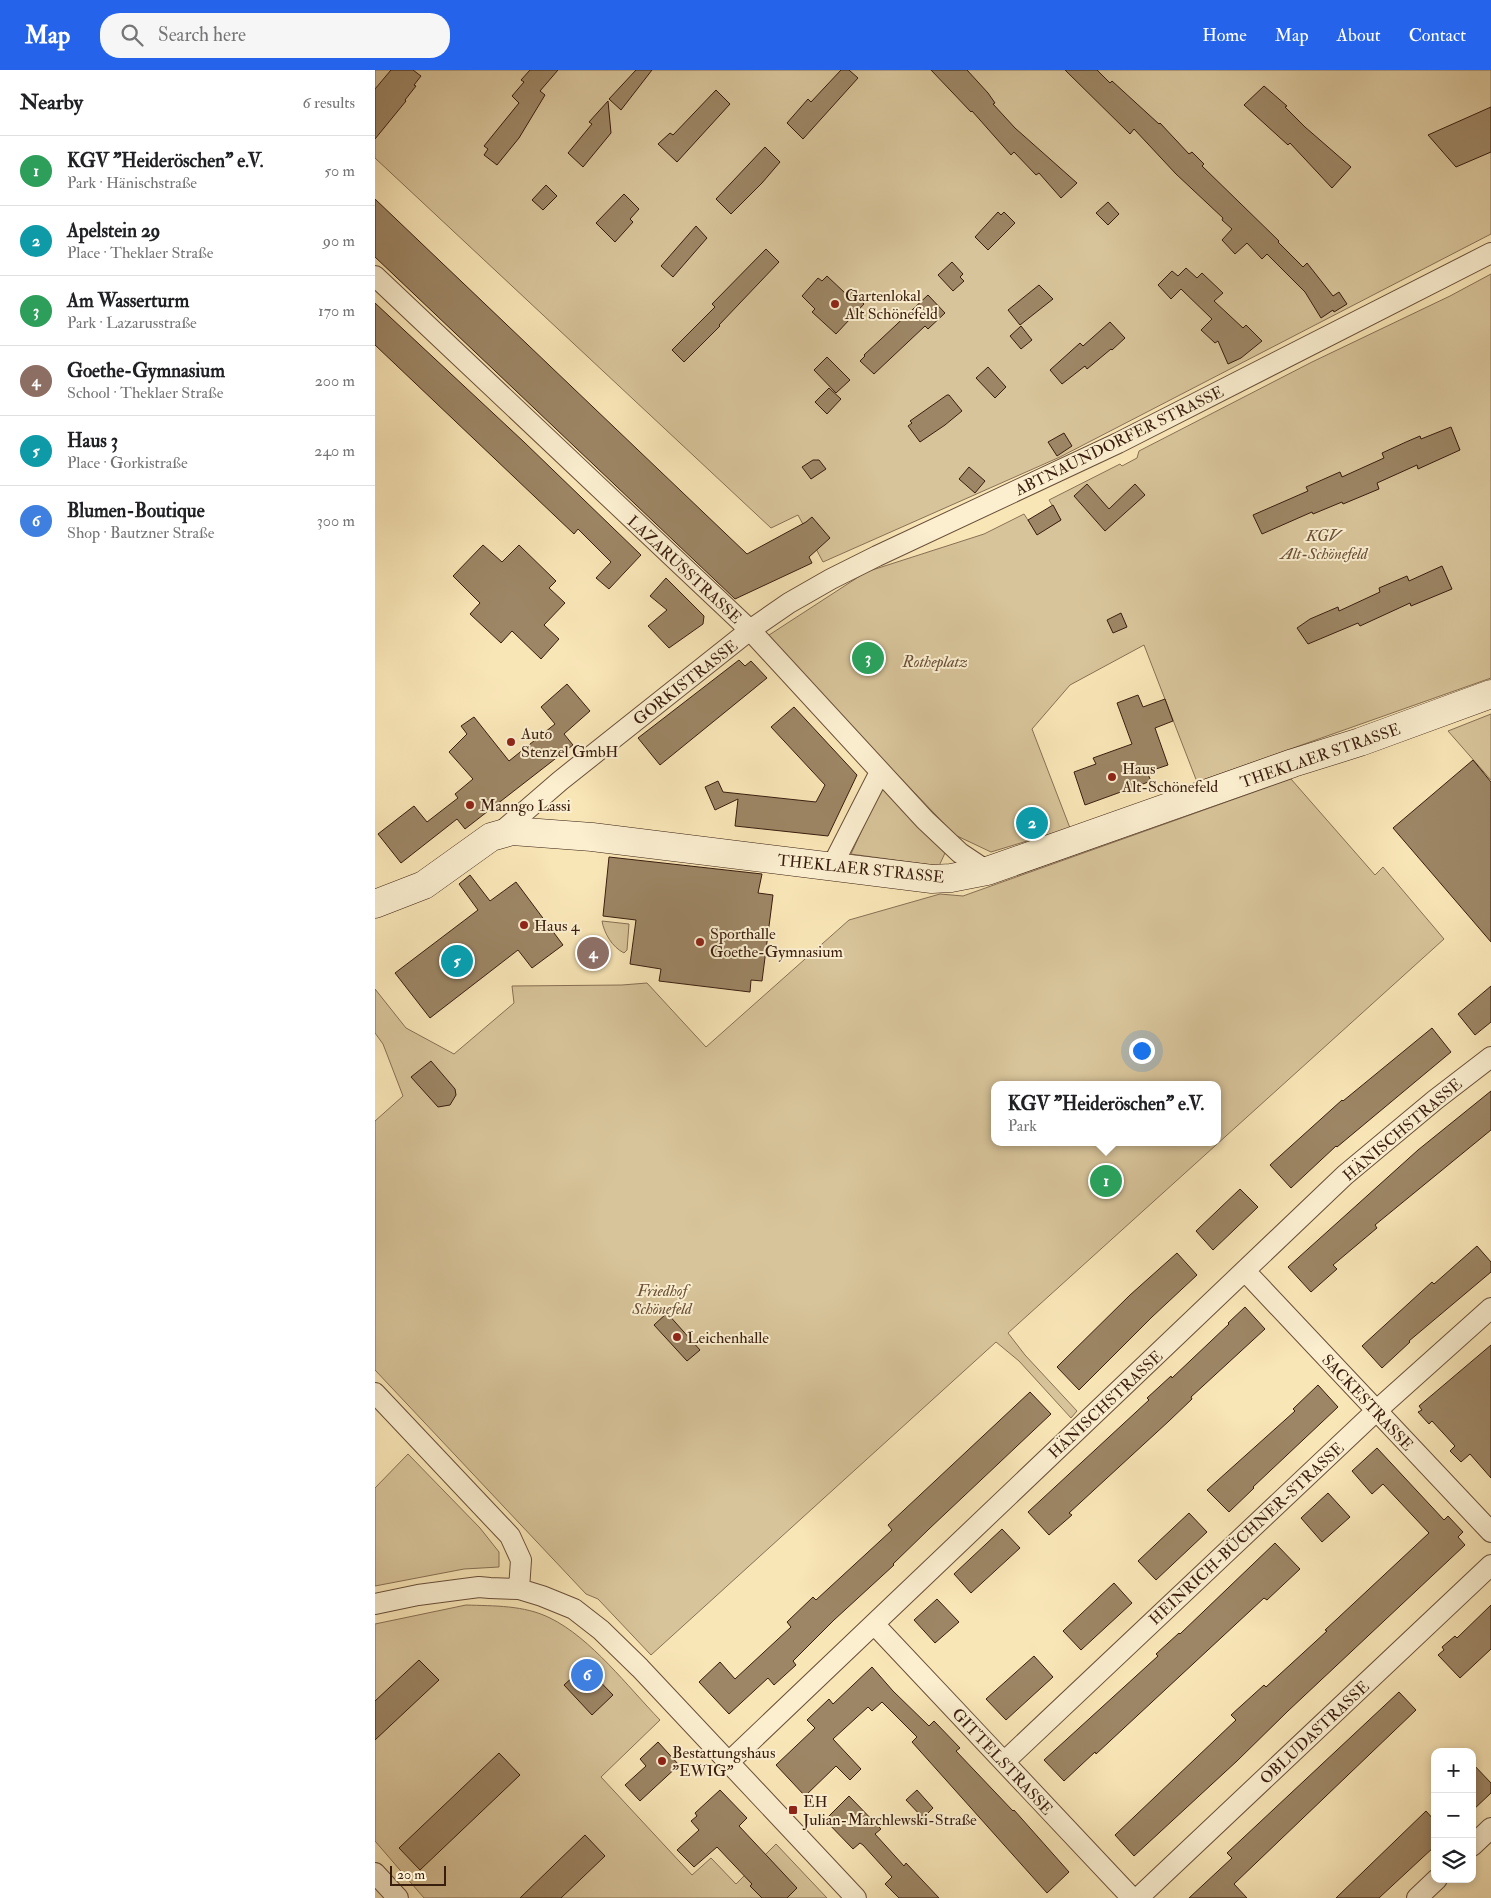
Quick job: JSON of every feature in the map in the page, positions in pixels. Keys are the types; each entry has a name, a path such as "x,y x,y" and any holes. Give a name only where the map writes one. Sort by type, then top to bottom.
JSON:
{"main road":[{"name":"THEKLAER STRASSE","path":"501,832 520,830 560,833 933,879 951,878 987,871 1293,763 1361,742 1491,694"},
{"name":"GORKISTRASSE","path":"375,904 424,885 501,832"}],"street":[{"name":"ABTNAUNDORFER STRASSE","path":"750,630 789,603 831,578 1118,443 1491,253"},
{"name":"LAZARUSSTRASSE","path":"375,276 750,630 925,820 960,853 987,871"},
{"name":"GORKISTRASSE","path":"501,832 568,775 750,630"},
{"path":"832,866 880,772"},
{"name":"HÄNISCHSTRASSE","path":"729,1762 1345,1175 1435,1100 1491,1057"},
{"name":"SACKESTRASSE","path":"1245,1271 1491,1532"},
{"name":"HEINRICH-BÜCHNER-STRASSE","path":"1003,1762 1376,1411 1491,1308"},
{"path":"375,1393 510,1536 521,1560 519,1589"},
{"name":"OBLUDASTRASSE","path":"1138,1898 1491,1565"},
{"path":"375,1604 418,1595 479,1587 519,1589 574,1609 601,1630 646,1674 856,1898"},
{"name":"GITTELSTRASSE","path":"874,1624 1132,1898"},
{"path":"1476,1842 1491,1828"},
{"path":"375,1872 398,1898"},
{"path":"1417,1898 1433,1883"}],"green space":[{"path":"375,70 1491,70 1491,234 1060,457 823,562 798,515 771,528 375,158"},
{"name":"KGV Alt-Schönefeld","path":"1491,274 1491,678 1197,782 1144,645 1070,685 1032,729 1070,828 991,852 955,835 766,637 866,572 984,534 1024,514 1037,534 1061,520 1049,500 1120,464 1122,466 1137,458 1139,451 1312,362 1450,296"},
{"path":"1491,714 1491,780 1448,731"},
{"name":"Friedhof Schönefeld","path":"1291,779 1375,875 1383,867 1444,939 1221,1141 1221,1081 991,1081 991,1146 1215,1146 1008,1333 1025,1355 1077,1411 1071,1418 1019,1361 996,1342 651,1655 598,1599 586,1594 375,1370 375,1121 403,1096 383,1044 375,1033 375,989 406,1028 454,1054 514,1003 512,986 647,983 706,1047 849,920 940,894 963,896"},
{"path":"882,786 945,853 939,866 851,854"},
{"path":"602,921 629,924 627,950 624,953 609,939"},
{"path":"408,1454 480,1528 499,1552 499,1567 464,1569 375,1586 375,1488"},
{"path":"466,1605 519,1608 550,1618 565,1627 594,1650 660,1720 601,1777 692,1875 711,1858 736,1884 776,1844 827,1898 424,1898 375,1841 375,1624"}],"building":[{"path":"391,70 413,70 421,76 406,101 375,139 375,89"},
{"path":"530,70 558,70 540,91 545,95 519,138 497,165 484,155 488,149 484,146 519,103 512,96 524,82 521,80"},
{"path":"636,70 652,70 621,110 609,99"},
{"path":"841,70 849,70 858,78 803,139 787,123 808,99 811,102"},
{"path":"931,70 967,70 988,93 995,103 993,104 1015,128 1077,183 1061,198 1039,173 1036,175 1014,152 1011,155 972,111"},
{"path":"1065,70 1097,70 1110,83 1112,81 1160,123 1189,154 1192,152 1204,164 1202,166 1303,267 1307,263 1333,296 1339,292 1347,304 1321,318 1305,292 1267,254 1262,259 1247,243 1235,254 1222,240 1232,229 1222,220 1223,218 1176,174 1134,129 1130,134"},
{"path":"1264,86 1287,106 1285,107 1305,127 1351,167 1332,188 1290,143 1288,145 1244,105"},
{"path":"716,90 730,104 677,162 658,144 670,133 673,135"},
{"path":"608,101 611,133 583,167 568,153 592,124 589,122"},
{"path":"1491,107 1491,152 1456,167 1428,135"},
{"path":"765,147 780,162 731,214 716,199"},
{"path":"546,185 557,196 543,210 532,200"},
{"path":"624,194 639,209 630,219 633,222 615,242 596,223"},
{"path":"375,199 747,554 812,517 830,538 809,557 812,563 735,599 375,257"},
{"path":"1108,202 1119,214 1108,225 1096,213"},
{"path":"998,212 1001,215 1004,212 1015,223 988,250 975,237"},
{"path":"696,226 707,238 673,277 661,266"},
{"path":"766,249 779,262 684,362 672,350 715,307 712,304"},
{"path":"952,262 963,274 960,277 964,281 953,291 938,275"},
{"path":"1186,268 1197,278 1202,273 1223,293 1214,301 1243,328 1246,325 1262,341 1241,358 1228,364 1218,341 1215,343 1201,330 1212,319 1181,289 1171,299 1158,285 1172,271 1178,276"},
{"path":"827,276 845,293 848,289 864,304 836,334 812,312 815,309 802,296 818,278 822,281"},
{"path":"1039,285 1053,299 1020,325 1008,310"},
{"path":"928,295 945,313 928,329 925,326 874,374 860,361 864,355"},
{"path":"375,303 524,442 641,555 609,589 596,578 611,562 578,529 574,534 375,345"},
{"path":"1110,322 1125,338 1087,369 1085,366 1062,384 1050,370 1080,343 1083,346"},
{"path":"1021,326 1032,340 1021,349 1010,336"},
{"path":"827,357 850,380 836,393 814,370"},
{"path":"988,367 1006,387 995,398 976,378"},
{"path":"829,388 841,399 827,414 815,402"},
{"path":"947,395 962,411 920,442 908,426 912,423 910,421"},
{"path":"1451,427 1460,450 1418,469 1417,465 1377,483 1379,489 1343,504 1342,502 1313,514 1312,512 1262,534 1253,515 1308,491 1306,487 1340,472 1342,477 1384,458 1382,453 1406,442 1420,436 1421,439"},
{"path":"1064,433 1072,446 1057,456 1048,442"},
{"path":"813,460 819,460 826,469 811,479 802,467"},
{"path":"969,467 985,481 975,493 959,479"},
{"path":"1087,484 1109,509 1135,484 1145,495 1105,531 1074,496"},
{"path":"1053,505 1061,520 1037,535 1028,520"},
{"path":"483,545 502,562 519,545 556,581 549,588 565,603 544,625 559,639 541,659 512,631 501,643 470,614 480,603 453,576"},
{"path":"1442,566 1452,589 1411,606 1410,603 1360,626 1358,623 1308,644 1297,628 1310,619 1338,607 1339,611 1380,592 1379,588 1407,576 1409,581"},
{"path":"666,578 704,616 703,624 669,648 648,626 667,610 650,596"},
{"path":"1121,613 1127,627 1113,633 1107,620"},
{"path":"739,660 745,666 751,661 767,678 660,765 638,738"},
{"path":"567,684 590,711 564,734 573,745 465,829 457,819 401,863 378,834 414,806 427,822 458,798 455,794 473,779 449,752 467,734 461,726 474,717 509,761 555,724 541,707"},
{"path":"1138,695 1143,707 1165,699 1173,721 1155,728 1168,765 1147,772 1151,781 1085,805 1074,772 1096,764 1093,758 1132,744 1117,703"},
{"path":"794,707 857,775 828,836 735,826 738,799 715,810 705,787 718,781 723,792 816,802 825,785 771,727"},
{"path":"1473,760 1491,782 1491,942 1393,828"},
{"name":"Sporthalle Goethe-Gymnasium","path":"609,857 762,874 758,893 773,895 762,981 751,980 750,992 659,981 661,969 630,964 636,920 603,916"},
{"path":"470,875 490,901 516,882 563,945 532,968 518,950 430,1018 395,973 478,910 459,884"},
{"path":"1491,986 1491,1022 1475,1035 1458,1014"},
{"path":"1432,1028 1451,1052 1336,1146 1291,1188 1270,1165 1342,1100"},
{"path":"431,1061 455,1089 456,1095 450,1105 438,1107 411,1077"},
{"path":"1491,1091 1491,1130 1375,1225 1377,1228 1333,1265 1337,1269 1311,1292 1288,1267 1418,1150"},
{"path":"1240,1189 1258,1207 1213,1250 1196,1231"},
{"path":"1477,1246 1491,1262 1491,1272 1409,1341 1382,1368 1362,1346 1432,1282 1434,1284"},
{"path":"1177,1253 1197,1275 1079,1390 1057,1367 1130,1295"},
{"path":"1245,1307 1265,1329 1069,1513 1072,1515 1049,1535 1028,1512 1149,1400 1147,1398 1171,1376 1172,1378"},
{"name":"Leichenhalle","path":"667,1313 700,1350 687,1361 654,1325"},
{"path":"1491,1345 1491,1478 1470,1454 1461,1462 1450,1451 1455,1446 1432,1421 1429,1424 1418,1412 1422,1410 1419,1406"},
{"path":"1318,1385 1338,1407 1229,1512 1207,1490 1295,1411 1293,1409"},
{"path":"1030,1392 1051,1414 834,1620 793,1661 796,1665 774,1685 768,1678 729,1714 699,1682 720,1662 735,1679 791,1627 787,1622 813,1597 816,1600 892,1530 888,1525"},
{"path":"1377,1448 1444,1520 1448,1516 1463,1532 1458,1537 1465,1545 1134,1856 1115,1835 1236,1720 1231,1715 1264,1685 1266,1687 1327,1631 1325,1630 1429,1533 1383,1484 1372,1494 1352,1471"},
{"path":"1328,1493 1350,1517 1322,1542 1301,1518"},
{"path":"1189,1513 1207,1532 1156,1580 1138,1561"},
{"path":"1002,1529 1020,1548 971,1593 954,1574"},
{"path":"1275,1543 1300,1569 1267,1600 1264,1598 1096,1754 1095,1752 1064,1781 1044,1760 1158,1656 1156,1654 1180,1634"},
{"path":"1114,1583 1132,1603 1081,1650 1063,1631"},
{"path":"937,1599 959,1622 935,1643 914,1620"},
{"path":"1491,1605 1491,1649 1460,1678 1438,1655 1444,1650 1442,1647 1455,1636 1457,1638"},
{"path":"1034,1656 1053,1677 1006,1720 986,1699"},
{"path":"419,1660 439,1680 375,1740 375,1701"},
{"path":"585,1666 613,1695 592,1715 564,1685"},
{"path":"872,1667 893,1691 929,1726 934,1721 960,1748 956,1751 1014,1810 1069,1872 1047,1893 912,1742 917,1737 882,1702 872,1711 868,1707 833,1739 861,1769 850,1780 836,1766 805,1796 776,1765 815,1728 807,1720 829,1699 833,1704"},
{"path":"1399,1692 1416,1710 1234,1884 1247,1898 1189,1898 1232,1858 1227,1853"},
{"path":"658,1742 679,1765 640,1801 625,1785 646,1766 640,1759"},
{"path":"499,1753 520,1775 420,1870 399,1848"},
{"path":"1476,1767 1491,1783 1491,1793 1476,1807"},
{"path":"720,1790 747,1818 739,1826 797,1888 787,1898 762,1898 750,1886 752,1884 717,1847 694,1867 677,1850 699,1830 691,1821 697,1816 695,1813"},
{"path":"917,1790 933,1808 923,1818 906,1800"},
{"path":"849,1796 881,1829 875,1834 904,1866 906,1863 939,1898 899,1898 885,1884 892,1877 863,1845 860,1843 853,1849 825,1820"},
{"path":"1426,1811 1431,1817 1431,1850 1379,1898 1336,1898"},
{"path":"585,1835 605,1856 561,1898 520,1898"}],"place":[{"name":"Gartenlokal Alt Schönefeld","path":"835,304"},
{"name":"Am Wasserturm","path":"868,658"},
{"name":"Auto Stenzel GmbH","path":"511,742"},
{"name":"Haus Alt-Schönefeld","path":"1112,777"},
{"name":"Manngo Lassi","path":"470,805"},
{"name":"Apelstein 29","path":"1032,823"},
{"name":"Haus 4","path":"524,925"},
{"name":"Sporthalle Goethe-Gymnasium","path":"700,942"},
{"name":"Goethe-Gymnasium","path":"593,953"},
{"name":"Haus 3","path":"457,961"},
{"name":"KGV \"Heideröschen\" e.V.","path":"1106,1181"},
{"name":"Leichenhalle","path":"677,1337"},
{"name":"Blumen-Boutique","path":"587,1675"},
{"name":"Bestattungshaus \"EWIG\"","path":"662,1761"},
{"name":"EH Julian-Marchlewski-Straße","path":"793,1810"}],"park label":[{"name":"Rotheplatz","path":"935,661"}]}
